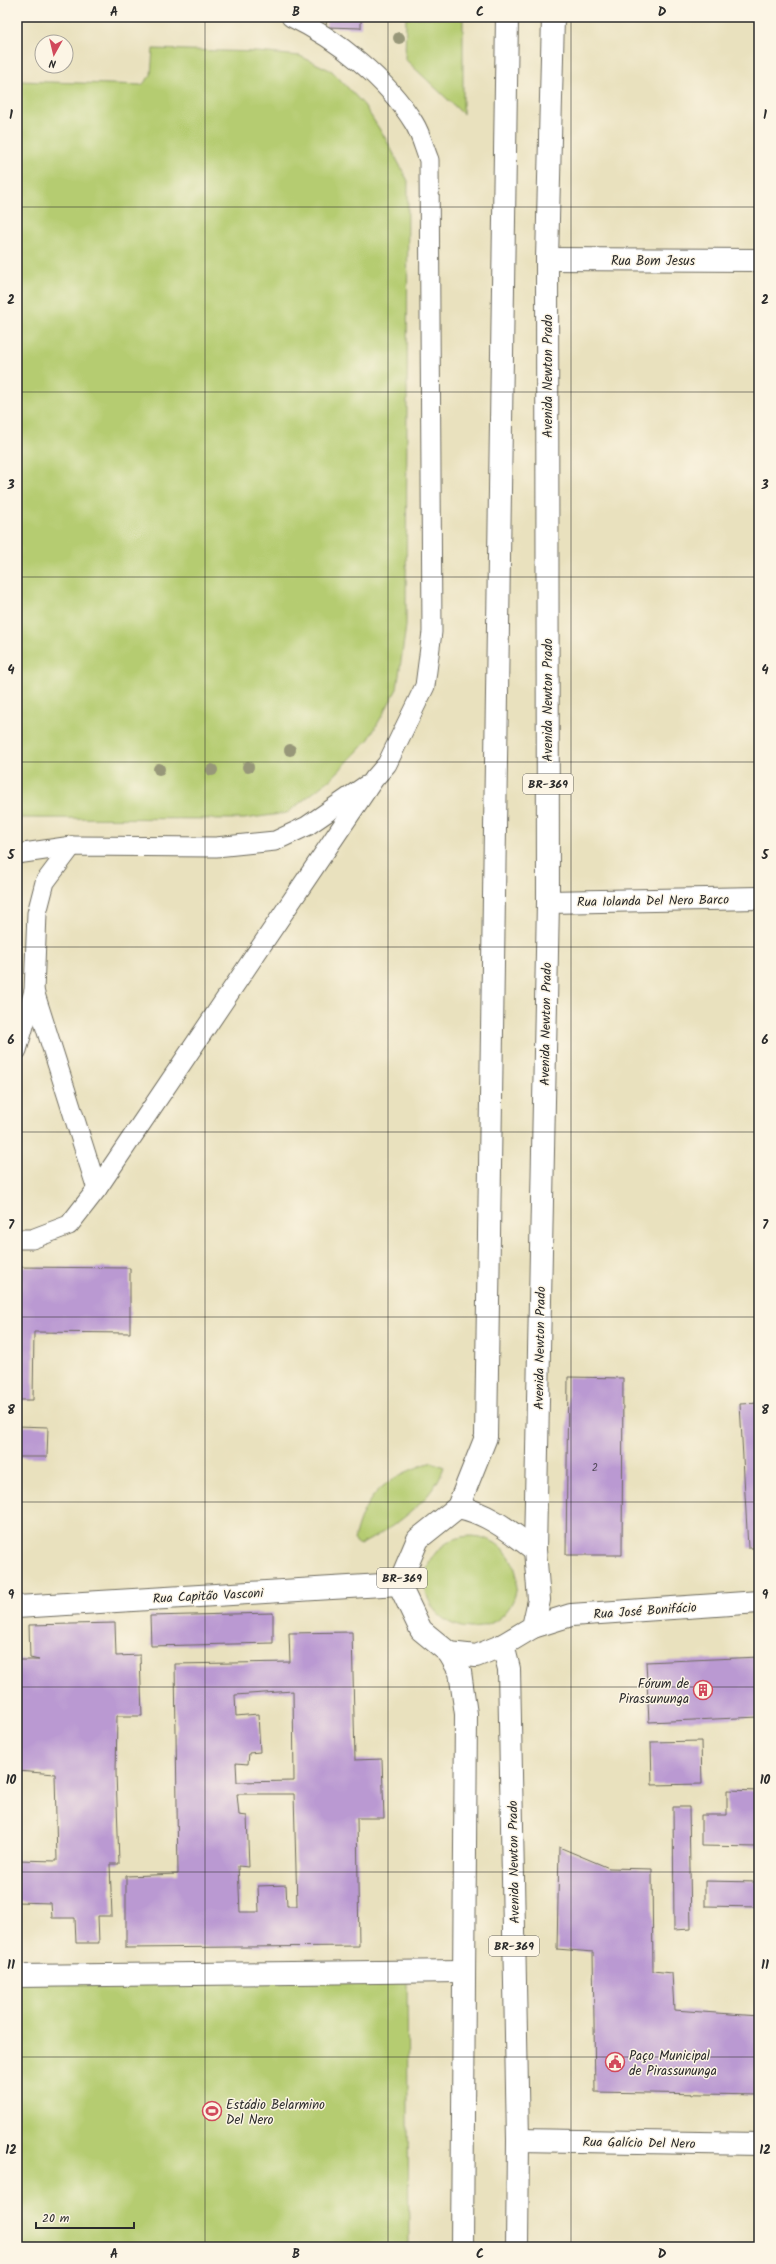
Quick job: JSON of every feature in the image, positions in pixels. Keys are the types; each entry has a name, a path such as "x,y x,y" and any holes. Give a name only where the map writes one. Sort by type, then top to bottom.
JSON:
{"main road":[{"name":"BR-369","path":"462,2247 466,1714 460,1672 449,1653 421,1630 399,1584 418,1539 458,1507 486,1437 507,17"},
{"name":"Avenida Newton Prado","path":"535,1550 548,902 547,259 553,17"},
{"name":"Rua Bom Jesus","path":"547,259 759,260"},
{"name":"Rua Iolanda Del Nero Barco","path":"548,902 759,898"},
{"path":"458,1507 472,1510 492,1519 535,1550"},
{"name":"BR-369","path":"533,1627 539,1600 535,1550"},
{"name":"Rua Capitão Vasconi","path":"17,1607 399,1584"},
{"name":"Rua José Bonifácio","path":"533,1627 571,1615 759,1602"},
{"path":"449,1653 476,1656 503,1645 533,1627"},
{"name":"Avenida Newton Prado","path":"503,1645 509,1669 518,2140 517,2247"},
{"path":"17,1976 463,1971"},
{"name":"Rua Galício Del Nero","path":"518,2140 759,2144"}],"lane":[{"path":"17,1239 32,1239 69,1225 97,1189 374,779 387,764 425,686 432,632 429,160 415,124 395,97 346,49 291,17"},
{"path":"17,854 72,846 216,847 275,841 307,826 374,779"},
{"path":"17,1050 34,991 37,913 45,882 72,846"},
{"path":"34,991 97,1189"}],"green space":[{"path":"406,17 463,17 463,114 405,59"},
{"path":"153,49 257,52 300,56 332,71 364,105 387,141 408,181 406,626 397,689 369,739 332,778 287,813 244,819 17,818 17,81 142,85 151,75"},
{"path":"432,1462 444,1467 438,1480 421,1503 385,1531 360,1545 354,1540 365,1509 381,1488 391,1480"},
{"path":"471,1536 489,1539 504,1549 514,1564 517,1582 514,1600 504,1615 489,1625 471,1628 453,1625 438,1615 428,1600 425,1582 428,1564 438,1549 453,1539"},
{"name":"Estádio Belarmino Del Nero","path":"407,1973 409,2247 17,2247 17,1975"}],"building":[{"path":"327,17 361,17 361,28 326,27"},
{"path":"17,1267 130,1268 130,1333 34,1332 33,1400 17,1400"},
{"path":"568,1377 623,1378 622,1555 566,1555"},
{"path":"759,1403 759,1548 748,1548 740,1404"},
{"path":"17,1426 48,1427 47,1457 17,1457"},
{"path":"273,1613 273,1643 151,1646 150,1616"},
{"path":"115,1623 116,1656 140,1655 142,1716 117,1716 116,1772 119,1864 110,1864 112,1916 98,1916 99,1943 76,1943 75,1918 52,1918 51,1903 17,1902 17,1860 57,1861 55,1774 17,1771 17,1660 39,1660 30,1658 29,1625"},
{"path":"352,1632 355,1760 382,1759 384,1818 357,1818 359,1946 126,1948 126,1876 178,1874 175,1664 290,1662 289,1633","holes":["293,1691 294,1781 237,1782 236,1763 248,1764 249,1753 260,1752 258,1714 236,1716 235,1695","237,1794 294,1794 297,1906 287,1906 286,1885 258,1886 259,1912 240,1912 238,1866 249,1867 247,1816 239,1815"]},
{"name":"Fórum de Pirassununga","path":"759,1657 759,1717 649,1722 646,1662"},
{"path":"701,1741 702,1784 652,1785 651,1742"},
{"path":"727,1790 759,1791 759,1847 701,1846 701,1815 727,1815"},
{"path":"673,1807 689,1807 691,1929 674,1930"},
{"path":"559,1847 609,1868 652,1869 653,1971 672,1973 674,2010 759,2016 759,2095 595,2092 593,1952 557,1949"},
{"path":"705,1881 759,1882 759,1907 705,1906"}],"place":[{"name":"Fórum de Pirassununga","path":"703,1690"},
{"name":"Paço Municipal de Pirassununga","path":"615,2062"},
{"name":"Estádio Belarmino Del Nero","path":"212,2111"}]}
